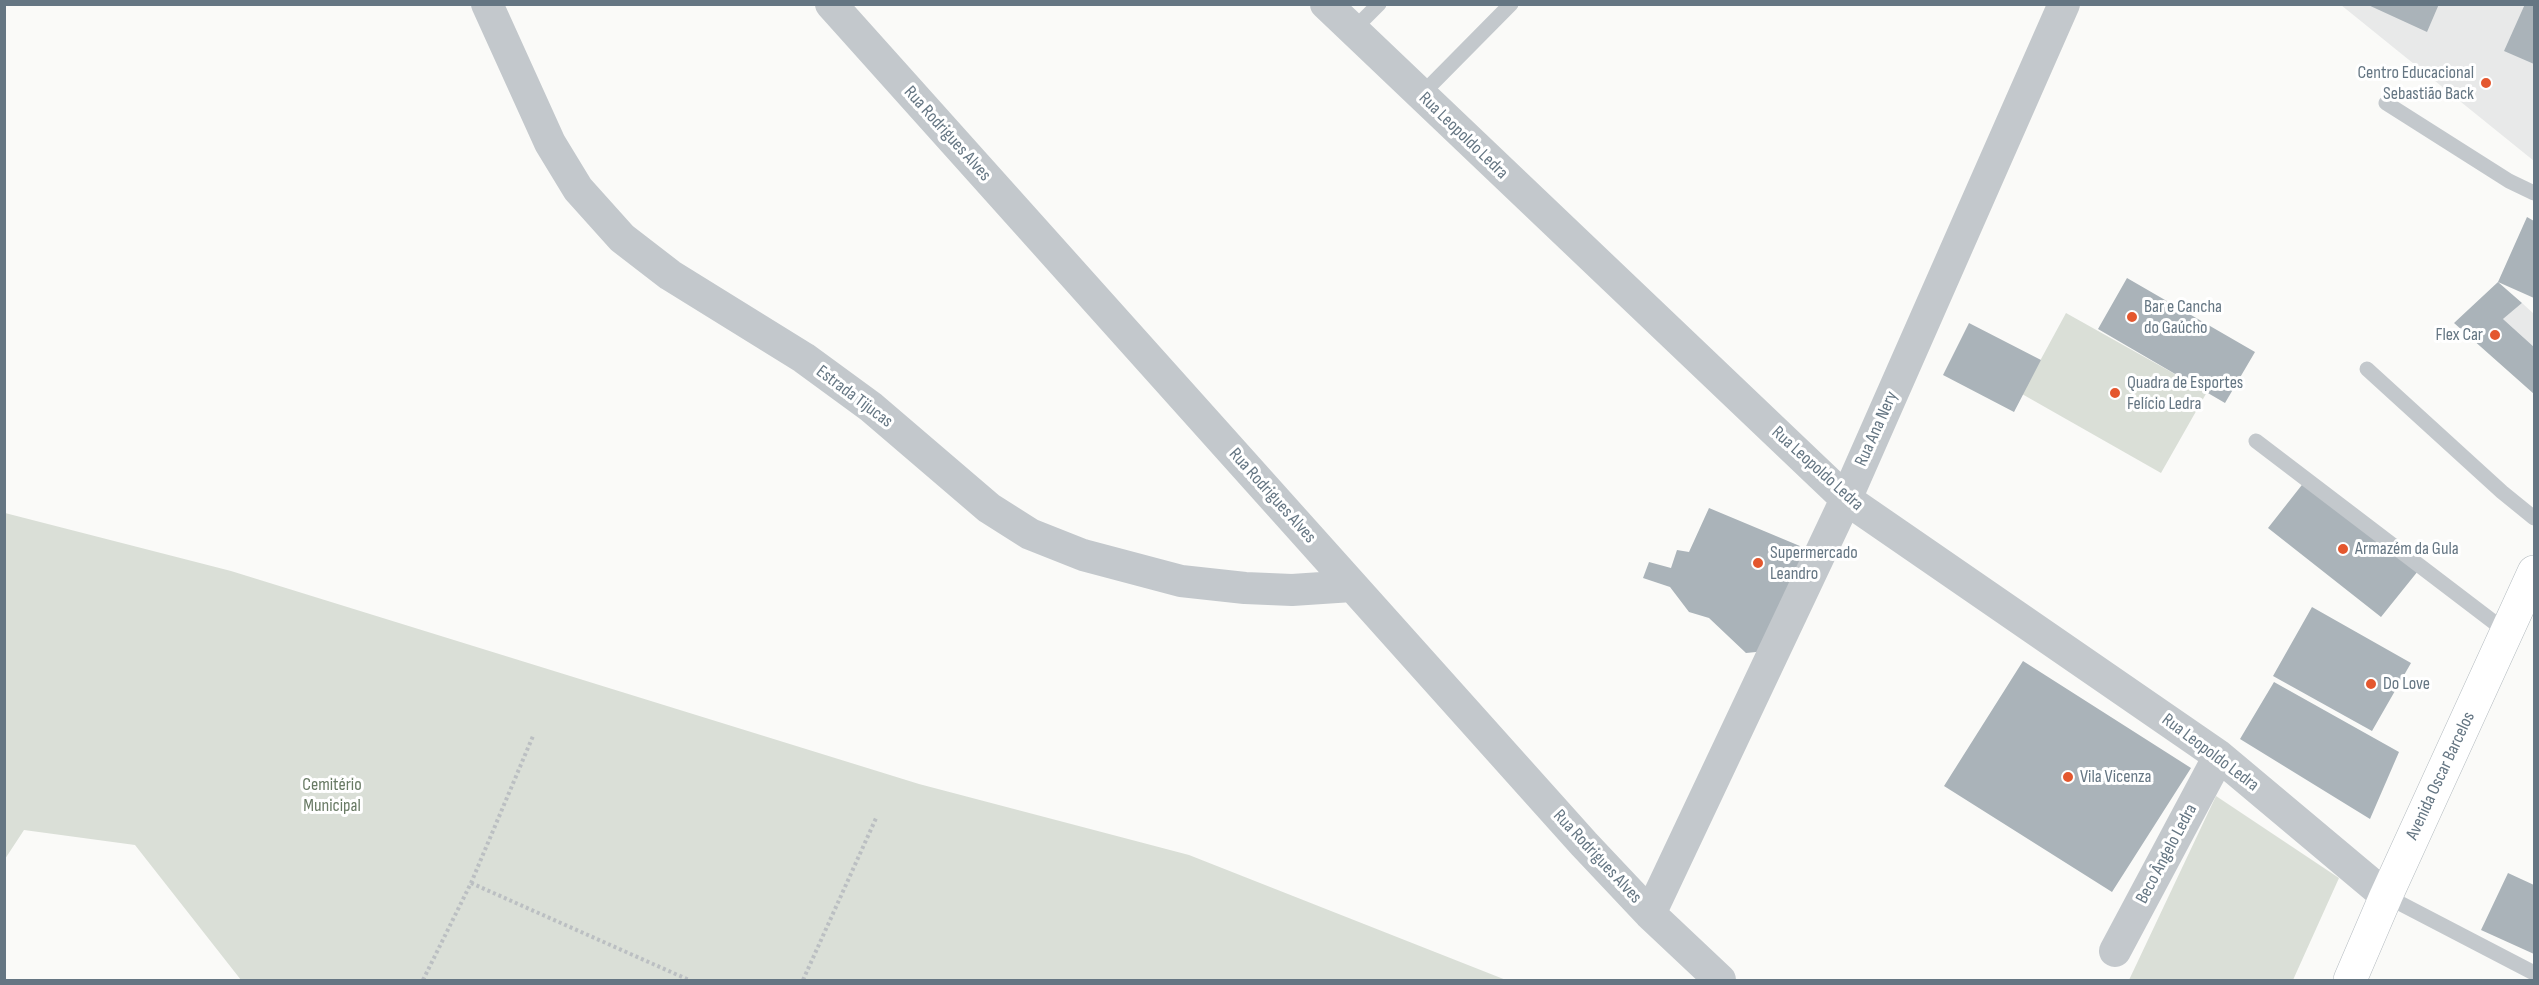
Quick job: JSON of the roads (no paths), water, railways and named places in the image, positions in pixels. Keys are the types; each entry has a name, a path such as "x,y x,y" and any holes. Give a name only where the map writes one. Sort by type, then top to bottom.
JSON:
{"main road":[{"name":"Avenida Oscar Barcelos","path":"2349,981 2535,572"}],"street":[{"name":"Estrada Tijucas","path":"487,4 550,143 578,189 622,238 670,275 804,358 871,407 989,508 1030,534 1083,555 1181,581 1245,588 1292,590 1353,586"},
{"name":"Rua Rodrigues Alves","path":"831,4 1576,836 1650,914 1720,981"},
{"name":"Rua Leopoldo Ledra","path":"1326,4 1846,499 2219,756 2386,896"},
{"name":"Rua Ana Nery","path":"1650,914 1846,499 2064,4"},
{"name":"Beco Ângelo Ledra","path":"2115,951 2219,756"}],"lane":[{"path":"1353,30 1379,4"},
{"path":"1420,95 1511,4"},
{"path":"2386,103 2510,181 2535,193"},
{"path":"2367,369 2502,492 2535,518"},
{"path":"2256,441 2508,633"},
{"path":"2386,896 2535,973"}],"place":[{"name":"Centro Educacional Sebastião Back","path":"2486,83"},
{"name":"Bar e Cancha do Gaúcho","path":"2132,317"},
{"name":"Flex Car","path":"2495,335"},
{"name":"Quadra de Esportes Felício Ledra","path":"2115,393"},
{"name":"Armazém da Gula","path":"2343,549"},
{"name":"Supermercado Leandro","path":"1758,563"},
{"name":"Do Love","path":"2371,684"},
{"name":"Vila Vicenza","path":"2068,777"}],"park label":[{"name":"Cemitério Municipal","path":"332,795"}]}
